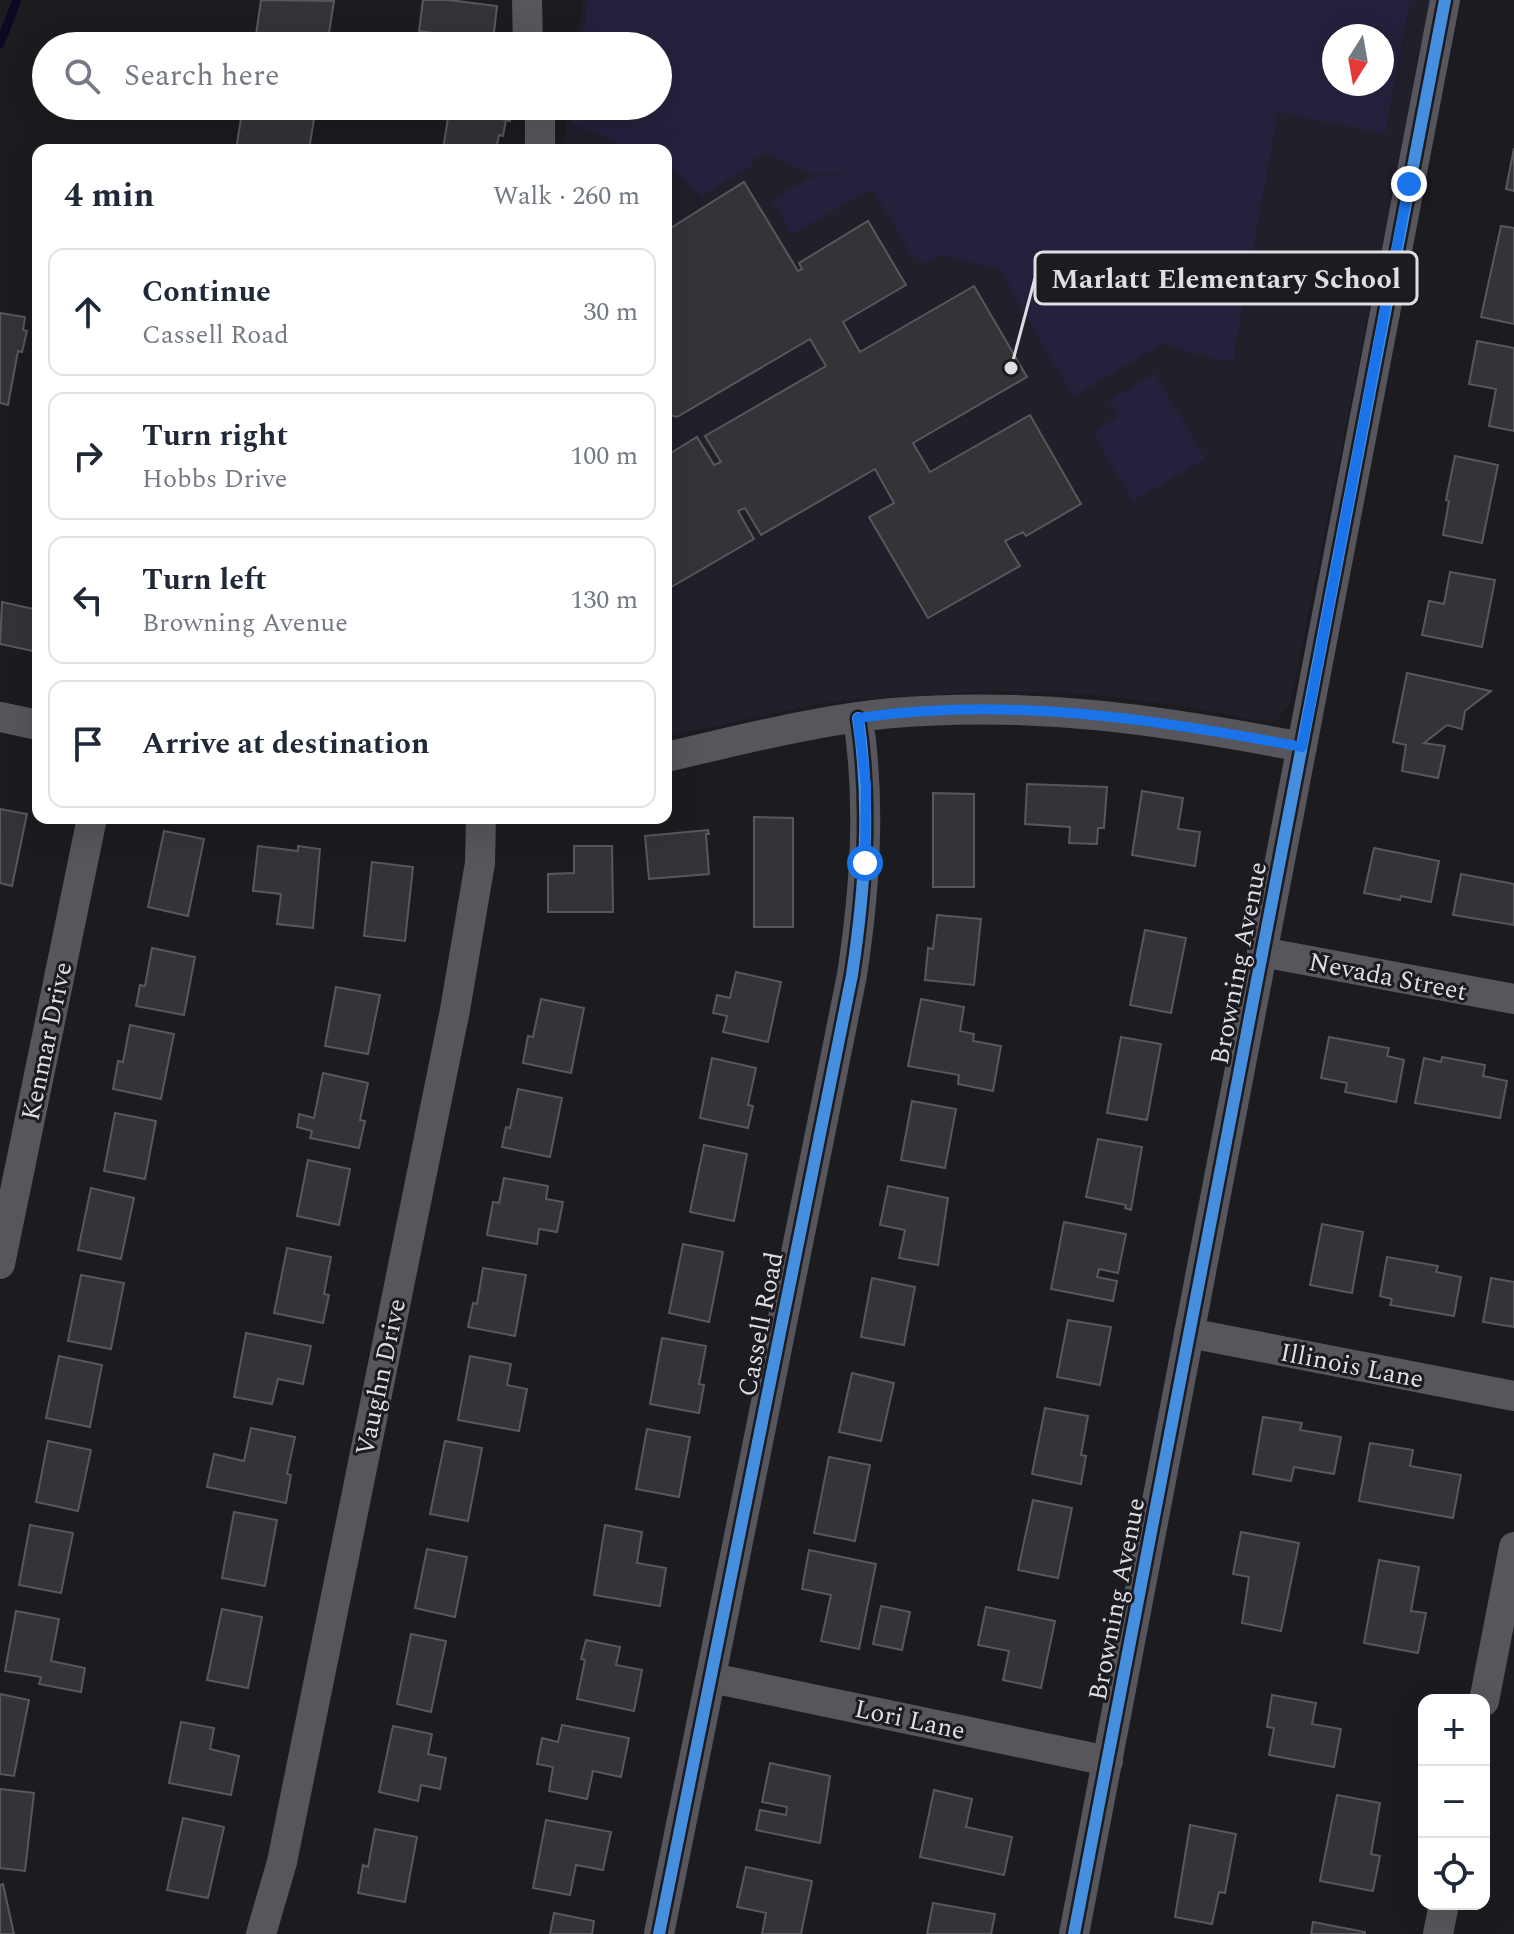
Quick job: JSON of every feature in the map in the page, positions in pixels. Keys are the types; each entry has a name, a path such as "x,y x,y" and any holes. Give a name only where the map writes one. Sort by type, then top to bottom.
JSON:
{"street":[{"path":"527,0 528,32"},
{"name":"Browning Avenue","path":"1074,1934 1445,0"},
{"path":"540,120 540,144"},
{"path":"672,756 770,733 858,718 956,710 1066,712 1165,722 1302,747"},
{"path":"0,717 32,724"},
{"name":"Cassell Road","path":"659,1934 854,962 865,863 866,823 864,757 858,718"},
{"name":"Kenmar Drive","path":"0,1264 91,824"},
{"name":"Vaughn Drive","path":"261,1934 274,1897 285,1849 455,1010 476,895 481,824"},
{"name":"Nevada Street","path":"1262,952 1514,999"},
{"name":"Illinois Lane","path":"1189,1333 1514,1396"},
{"path":"1485,1694 1514,1547"},
{"name":"Lori Lane","path":"712,1678 1108,1761"},
{"path":"1438,1934 1443,1910"}],"shaded area":[{"path":"583,0 1431,0 1290,703 1278,719 1259,721 1191,707 1086,694 992,691 813,705 672,736 672,144 564,144 567,120 672,120 672,32 579,32"},
{"path":"588,0 1410,0 1394,86 1394,24 1322,24 1322,96 1392,96 1385,134 1278,112 1233,359 1221,360 1167,346 1165,342 1073,397 1000,269 939,255 925,263 911,254 874,192 868,191 792,234 772,200 810,177 858,173 809,174 766,153 751,162 752,166 701,196 672,169 672,144 620,144 571,123 572,120 672,120 672,32 584,32"},
{"path":"1155,373 1205,459 1133,501 1093,432 1118,417 1109,401"}],"building":[{"path":"261,0 334,1 329,32 256,32"},
{"path":"423,0 497,6 494,32 419,31"},
{"path":"241,120 314,120 310,144 237,144"},
{"path":"448,120 506,120 503,136 499,135 497,144 444,144"},
{"path":"1514,148 1514,191 1506,189"},
{"path":"744,182 798,271 802,269 799,263 868,221 906,285 843,322 860,352 974,286 1027,377 913,443 930,472 1030,415 1081,504 1026,536 1023,532 1005,541 1020,566 928,618 869,517 894,503 875,469 761,535 745,508 738,511 754,539 672,587 672,452 697,437 714,465 721,462 705,436 826,366 810,339 677,417 672,416 672,227"},
{"path":"1501,226 1514,228 1514,324 1481,317"},
{"path":"0,313 25,317 23,330 27,331 22,352 18,351 8,405 0,403"},
{"path":"1477,341 1514,348 1514,431 1489,426 1496,389 1469,384"},
{"path":"1455,456 1498,465 1482,543 1443,535"},
{"path":"1450,572 1495,580 1482,647 1422,635 1429,601 1444,604"},
{"path":"2,602 32,609 32,651 0,644"},
{"path":"1407,673 1491,691 1465,711 1462,729 1447,725 1424,743 1445,746 1438,778 1402,771 1406,745 1393,742"},
{"path":"1027,784 1107,787 1104,828 1098,828 1097,844 1069,843 1070,827 1025,824"},
{"path":"1142,791 1183,798 1178,829 1200,832 1195,866 1132,855"},
{"path":"933,793 974,794 974,887 933,887"},
{"path":"0,809 27,814 12,886 0,883"},
{"path":"754,817 793,818 793,927 754,927"},
{"path":"708,830 709,874 649,879 645,836"},
{"path":"164,831 204,839 188,916 148,907"},
{"path":"258,846 298,851 298,846 320,849 313,928 277,924 281,894 253,891"},
{"path":"574,846 612,846 613,912 548,912 548,874 574,873"},
{"path":"1374,848 1439,861 1431,902 1364,893"},
{"path":"372,862 413,867 405,941 364,936"},
{"path":"1461,874 1514,884 1514,925 1453,915"},
{"path":"937,915 981,919 974,985 925,980 928,948 933,949"},
{"path":"1145,930 1186,938 1171,1013 1130,1005"},
{"path":"152,948 195,957 184,1015 136,1006 140,985 145,986"},
{"path":"736,972 781,982 768,1042 723,1032 727,1016 713,1013 717,995 730,998"},
{"path":"336,987 380,995 368,1054 325,1046"},
{"path":"541,999 584,1008 571,1073 523,1063 528,1036 533,1037"},
{"path":"921,999 964,1007 960,1031 974,1034 973,1041 1001,1046 993,1091 958,1084 959,1075 908,1066"},
{"path":"130,1025 174,1034 161,1099 113,1089 118,1061 123,1062"},
{"path":"1121,1037 1161,1044 1147,1120 1107,1113"},
{"path":"1329,1037 1389,1048 1387,1056 1404,1060 1396,1102 1345,1092 1347,1083 1321,1078"},
{"path":"1442,1057 1485,1065 1483,1076 1507,1081 1500,1118 1415,1103 1424,1058 1441,1062"},
{"path":"712,1058 756,1068 748,1105 753,1106 748,1128 700,1118"},
{"path":"323,1073 368,1083 360,1120 365,1121 359,1148 310,1138 312,1131 297,1127 299,1114 314,1118"},
{"path":"518,1089 562,1098 550,1157 502,1147 506,1127 510,1128"},
{"path":"912,1101 956,1109 945,1168 901,1160"},
{"path":"115,1113 156,1121 145,1179 104,1171"},
{"path":"1098,1139 1142,1147 1131,1210 1125,1208 1126,1205 1086,1197"},
{"path":"704,1145 747,1154 734,1221 690,1212"},
{"path":"308,1160 350,1169 339,1225 297,1216"},
{"path":"504,1178 548,1186 546,1199 563,1202 557,1232 539,1229 537,1244 487,1235 493,1202 499,1203"},
{"path":"888,1186 948,1198 938,1265 899,1258 905,1230 880,1225"},
{"path":"91,1188 134,1198 121,1259 78,1250"},
{"path":"1064,1222 1126,1234 1118,1273 1099,1269 1097,1277 1117,1281 1113,1301 1051,1289"},
{"path":"1322,1224 1363,1232 1352,1293 1310,1285"},
{"path":"683,1244 723,1252 709,1322 669,1313"},
{"path":"287,1248 331,1257 324,1294 329,1295 323,1323 274,1313"},
{"path":"1387,1257 1438,1266 1436,1272 1461,1277 1454,1316 1390,1305 1392,1299 1380,1296"},
{"path":"483,1268 526,1275 515,1336 468,1327 473,1303 477,1304"},
{"path":"81,1275 124,1283 111,1349 68,1341"},
{"path":"872,1278 915,1287 904,1345 861,1337"},
{"path":"1491,1278 1514,1282 1514,1327 1483,1322"},
{"path":"1068,1320 1111,1327 1100,1385 1057,1377"},
{"path":"246,1333 311,1346 303,1384 278,1379 272,1404 234,1397"},
{"path":"662,1338 706,1346 699,1384 704,1385 699,1413 650,1404"},
{"path":"59,1356 102,1365 90,1427 46,1418"},
{"path":"470,1356 511,1364 507,1385 527,1389 519,1431 458,1420"},
{"path":"852,1373 894,1383 881,1441 839,1432"},
{"path":"1045,1408 1088,1416 1081,1455 1086,1456 1081,1484 1032,1474"},
{"path":"1263,1417 1302,1423 1300,1430 1341,1437 1334,1474 1294,1467 1291,1481 1253,1474"},
{"path":"251,1428 295,1437 287,1474 291,1475 286,1503 207,1487 214,1454 244,1461"},
{"path":"647,1429 690,1437 679,1497 636,1489"},
{"path":"48,1441 91,1450 78,1511 36,1502"},
{"path":"445,1441 482,1448 468,1521 430,1514"},
{"path":"1370,1443 1413,1450 1410,1466 1461,1475 1453,1518 1359,1501"},
{"path":"829,1457 870,1465 855,1541 814,1533"},
{"path":"1033,1500 1072,1508 1058,1578 1018,1570"},
{"path":"234,1512 277,1520 265,1586 222,1578"},
{"path":"30,1525 73,1533 61,1593 19,1585"},
{"path":"605,1525 642,1532 637,1563 666,1568 660,1606 594,1595"},
{"path":"1241,1532 1299,1543 1281,1631 1242,1623 1249,1577 1233,1574"},
{"path":"427,1549 467,1557 455,1617 415,1608"},
{"path":"809,1550 876,1564 859,1649 821,1641 831,1595 802,1589"},
{"path":"1379,1560 1419,1567 1411,1611 1426,1613 1418,1653 1364,1643"},
{"path":"881,1606 910,1612 902,1650 873,1644"},
{"path":"986,1607 1055,1621 1041,1688 1003,1680 1009,1651 978,1645"},
{"path":"222,1609 262,1617 248,1688 207,1680"},
{"path":"16,1611 59,1619 51,1661 85,1668 81,1692 39,1684 41,1677 5,1671"},
{"path":"411,1634 446,1641 431,1712 397,1704"},
{"path":"586,1640 620,1647 616,1665 642,1670 634,1711 577,1699"},
{"path":"0,1694 29,1700 14,1776 0,1774"},
{"path":"1272,1695 1316,1703 1312,1724 1341,1729 1334,1767 1269,1755 1274,1728 1267,1727"},
{"path":"181,1722 214,1728 210,1749 239,1756 231,1795 169,1783"},
{"path":"562,1725 629,1738 621,1777 593,1771 587,1799 549,1791 553,1767 537,1764 542,1738 558,1742"},
{"path":"393,1726 432,1734 428,1754 446,1758 440,1789 421,1785 418,1801 379,1792"},
{"path":"770,1763 830,1776 820,1843 756,1830 760,1810 786,1815 787,1807 762,1802"},
{"path":"0,1789 34,1793 25,1871 0,1868"},
{"path":"934,1790 972,1799 966,1827 1012,1837 1004,1875 920,1857"},
{"path":"1337,1795 1380,1803 1371,1854 1380,1856 1373,1891 1320,1881"},
{"path":"183,1818 224,1827 208,1898 167,1890"},
{"path":"546,1820 611,1832 603,1870 576,1865 570,1895 533,1888"},
{"path":"1190,1825 1236,1834 1225,1893 1219,1892 1212,1924 1175,1917"},
{"path":"375,1829 417,1837 405,1902 358,1893 363,1865 368,1867"},
{"path":"746,1867 812,1881 801,1934 762,1934 766,1913 737,1907"},
{"path":"3,1884 14,1934 0,1934 0,1885"},
{"path":"933,1903 995,1914 991,1934 927,1934"},
{"path":"554,1913 594,1921 592,1934 550,1934"},
{"path":"1313,1922 1365,1932 1365,1934 1311,1934"}],"waterway":[{"path":"0,44 17,0"}],"cycle path":[{"path":"1074,1934 1445,0"},
{"path":"659,1934 852,975 865,846 864,782 858,718"}],"place":[{"name":"Marlatt Elementary School","path":"1011,368"}],"route":[{"path":"865,863 866,785 858,718 956,710 1066,712 1165,722 1302,747 1409,184"}]}
